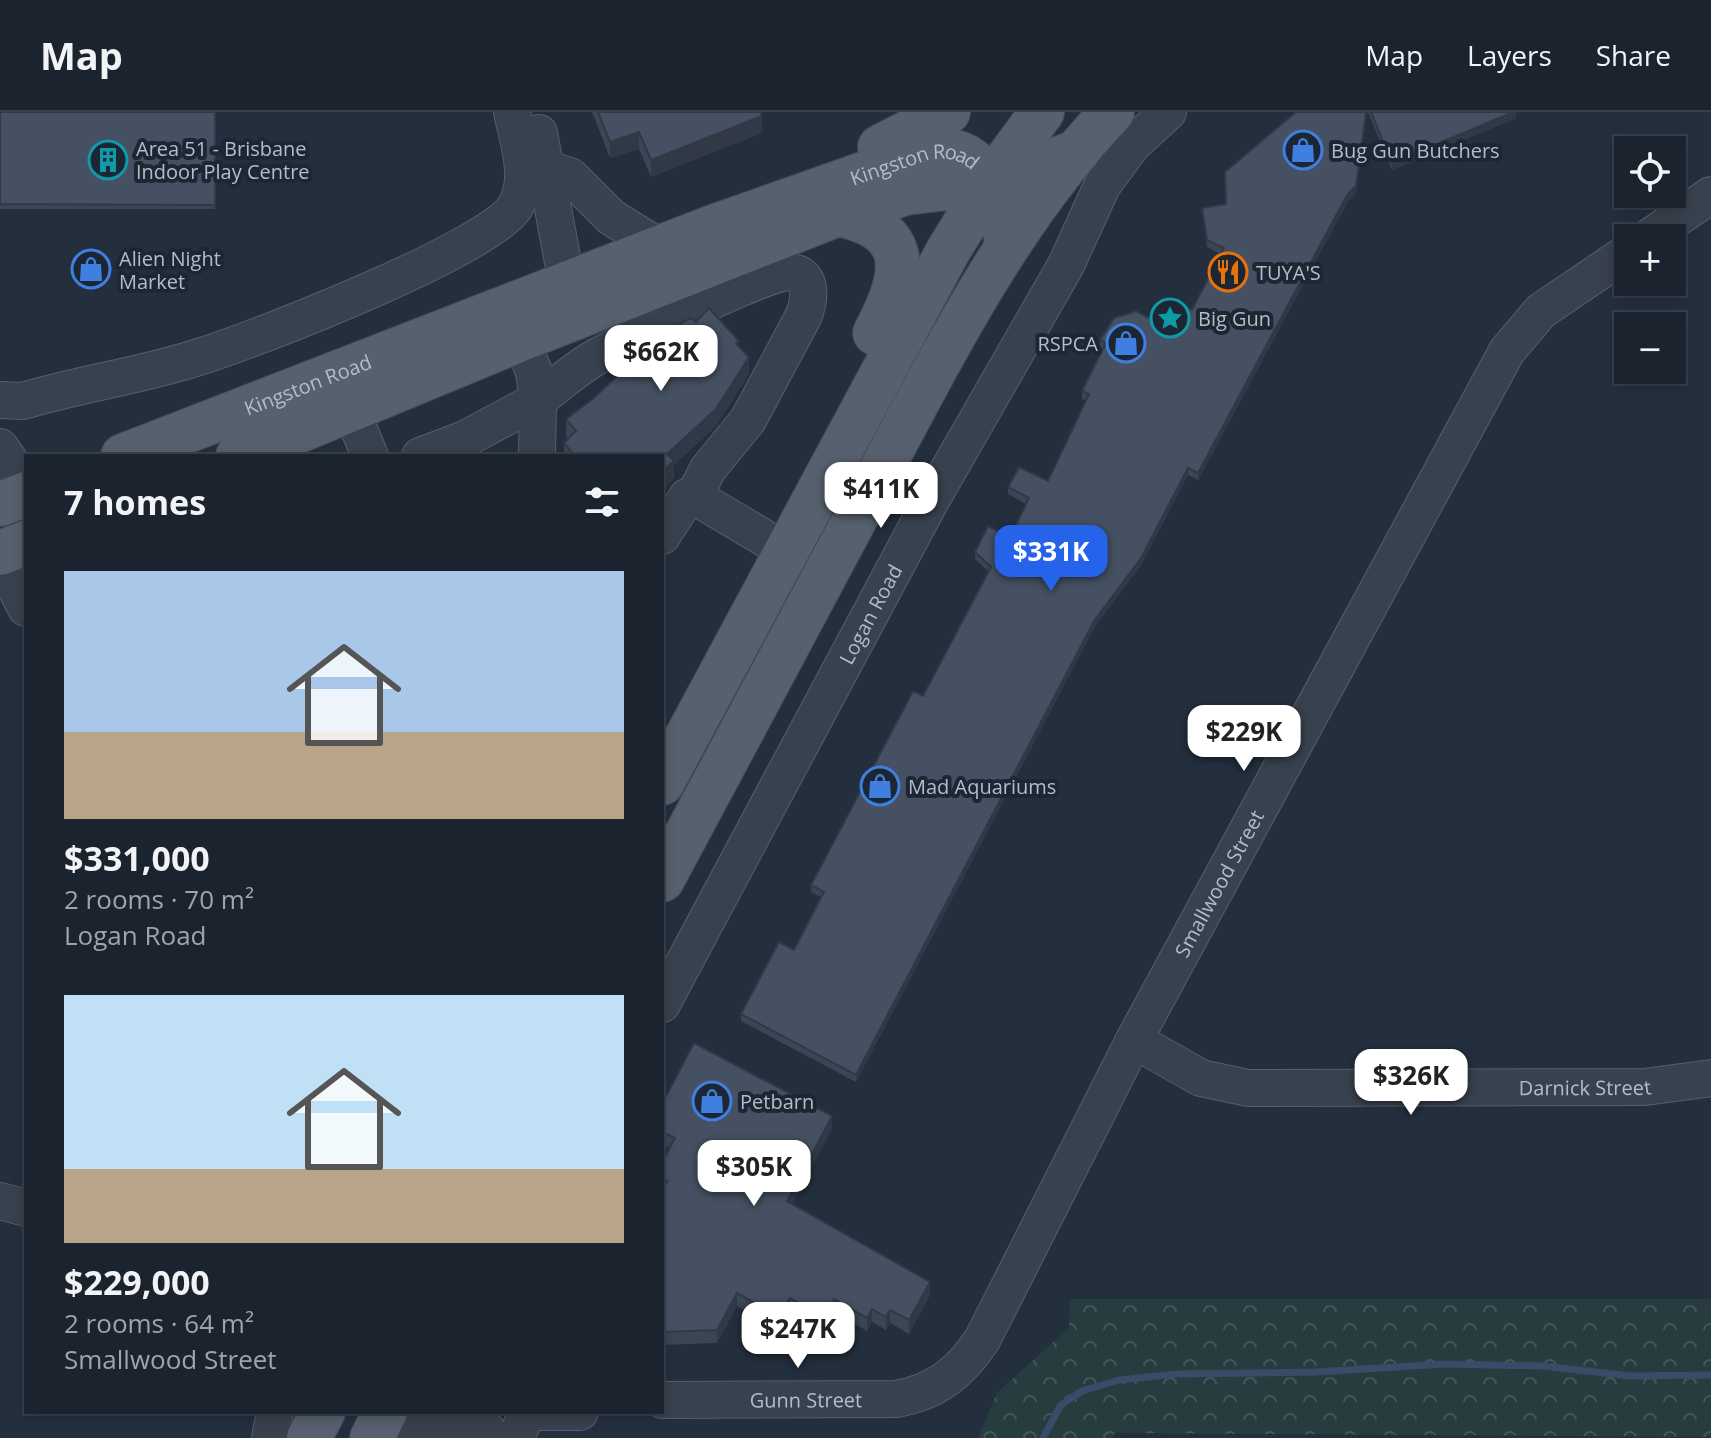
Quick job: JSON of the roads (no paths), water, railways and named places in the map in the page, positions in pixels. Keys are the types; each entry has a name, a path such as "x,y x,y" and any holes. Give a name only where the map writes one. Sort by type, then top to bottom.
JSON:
{"main road":[{"path":"729,256 756,198 855,158 948,112"},
{"path":"664,779 948,251 989,184 1042,112"},
{"path":"664,876 885,462 1008,245 1078,151 1112,112"},
{"name":"Kingston Road","path":"243,454 521,339 570,301 661,248 729,256 932,151 955,151 967,156 989,184"},
{"path":"989,184 1015,178 1078,151"},
{"path":"989,184 1001,211 1008,245"},
{"name":"Kingston Road","path":"129,454 570,301 729,256 838,214 906,193 989,184"},
{"path":"838,214 882,231 894,245 899,264 892,298 859,373 853,427"},
{"path":"0,504 24,495"},
{"path":"0,556 24,544"},
{"path":"309,1438 322,1414"},
{"path":"374,1438 384,1414"}],"street":[{"path":"0,428 11,400 205,355 411,272 467,243 515,206 522,172 512,112"},
{"path":"535,112 570,301"},
{"name":"Logan Road","path":"664,1000 935,492 1066,265 1102,186 1132,145 1168,112"},
{"path":"545,168 570,176 611,217 661,248"},
{"path":"1669,224 1711,195"},
{"path":"430,454 462,448 538,400 729,256 799,275 808,285 809,301 748,420 708,469 693,498"},
{"name":"Smallwood Street","path":"945,1382 967,1363 982,1340 1134,1040 1507,351 1541,311 1614,261"},
{"path":"521,339 534,372 538,400 537,454"},
{"path":"351,410 364,454"},
{"path":"0,447 24,481"},
{"path":"664,532 687,497 786,551"},
{"path":"0,556 24,604"},
{"name":"Darnick Street","path":"1134,1040 1201,1078 1248,1088 1645,1087 1711,1078"},
{"path":"0,1201 24,1207"},
{"name":"Gunn Street","path":"664,1400 896,1399 920,1395 945,1382"},
{"path":"270,1438 275,1414"},
{"path":"374,1438 428,1423 496,1430 524,1414"}],"waterway":[{"path":"1043,1438 1061,1405 1082,1391 1119,1380 1177,1374 1316,1372 1444,1364 1543,1366 1630,1376 1711,1375"}],"place":[{"name":"Bug Gun Butchers","path":"1303,150"},
{"name":"Area 51 - Brisbane Indoor Play Centre","path":"108,160"},
{"name":"Alien Night Market","path":"91,269"},
{"name":"TUYA'S","path":"1228,272"},
{"name":"Big Gun","path":"1170,318"},
{"name":"RSPCA","path":"1126,343"},
{"name":"Mad Aquariums","path":"880,786"},
{"name":"Petbarn","path":"712,1101"}]}
